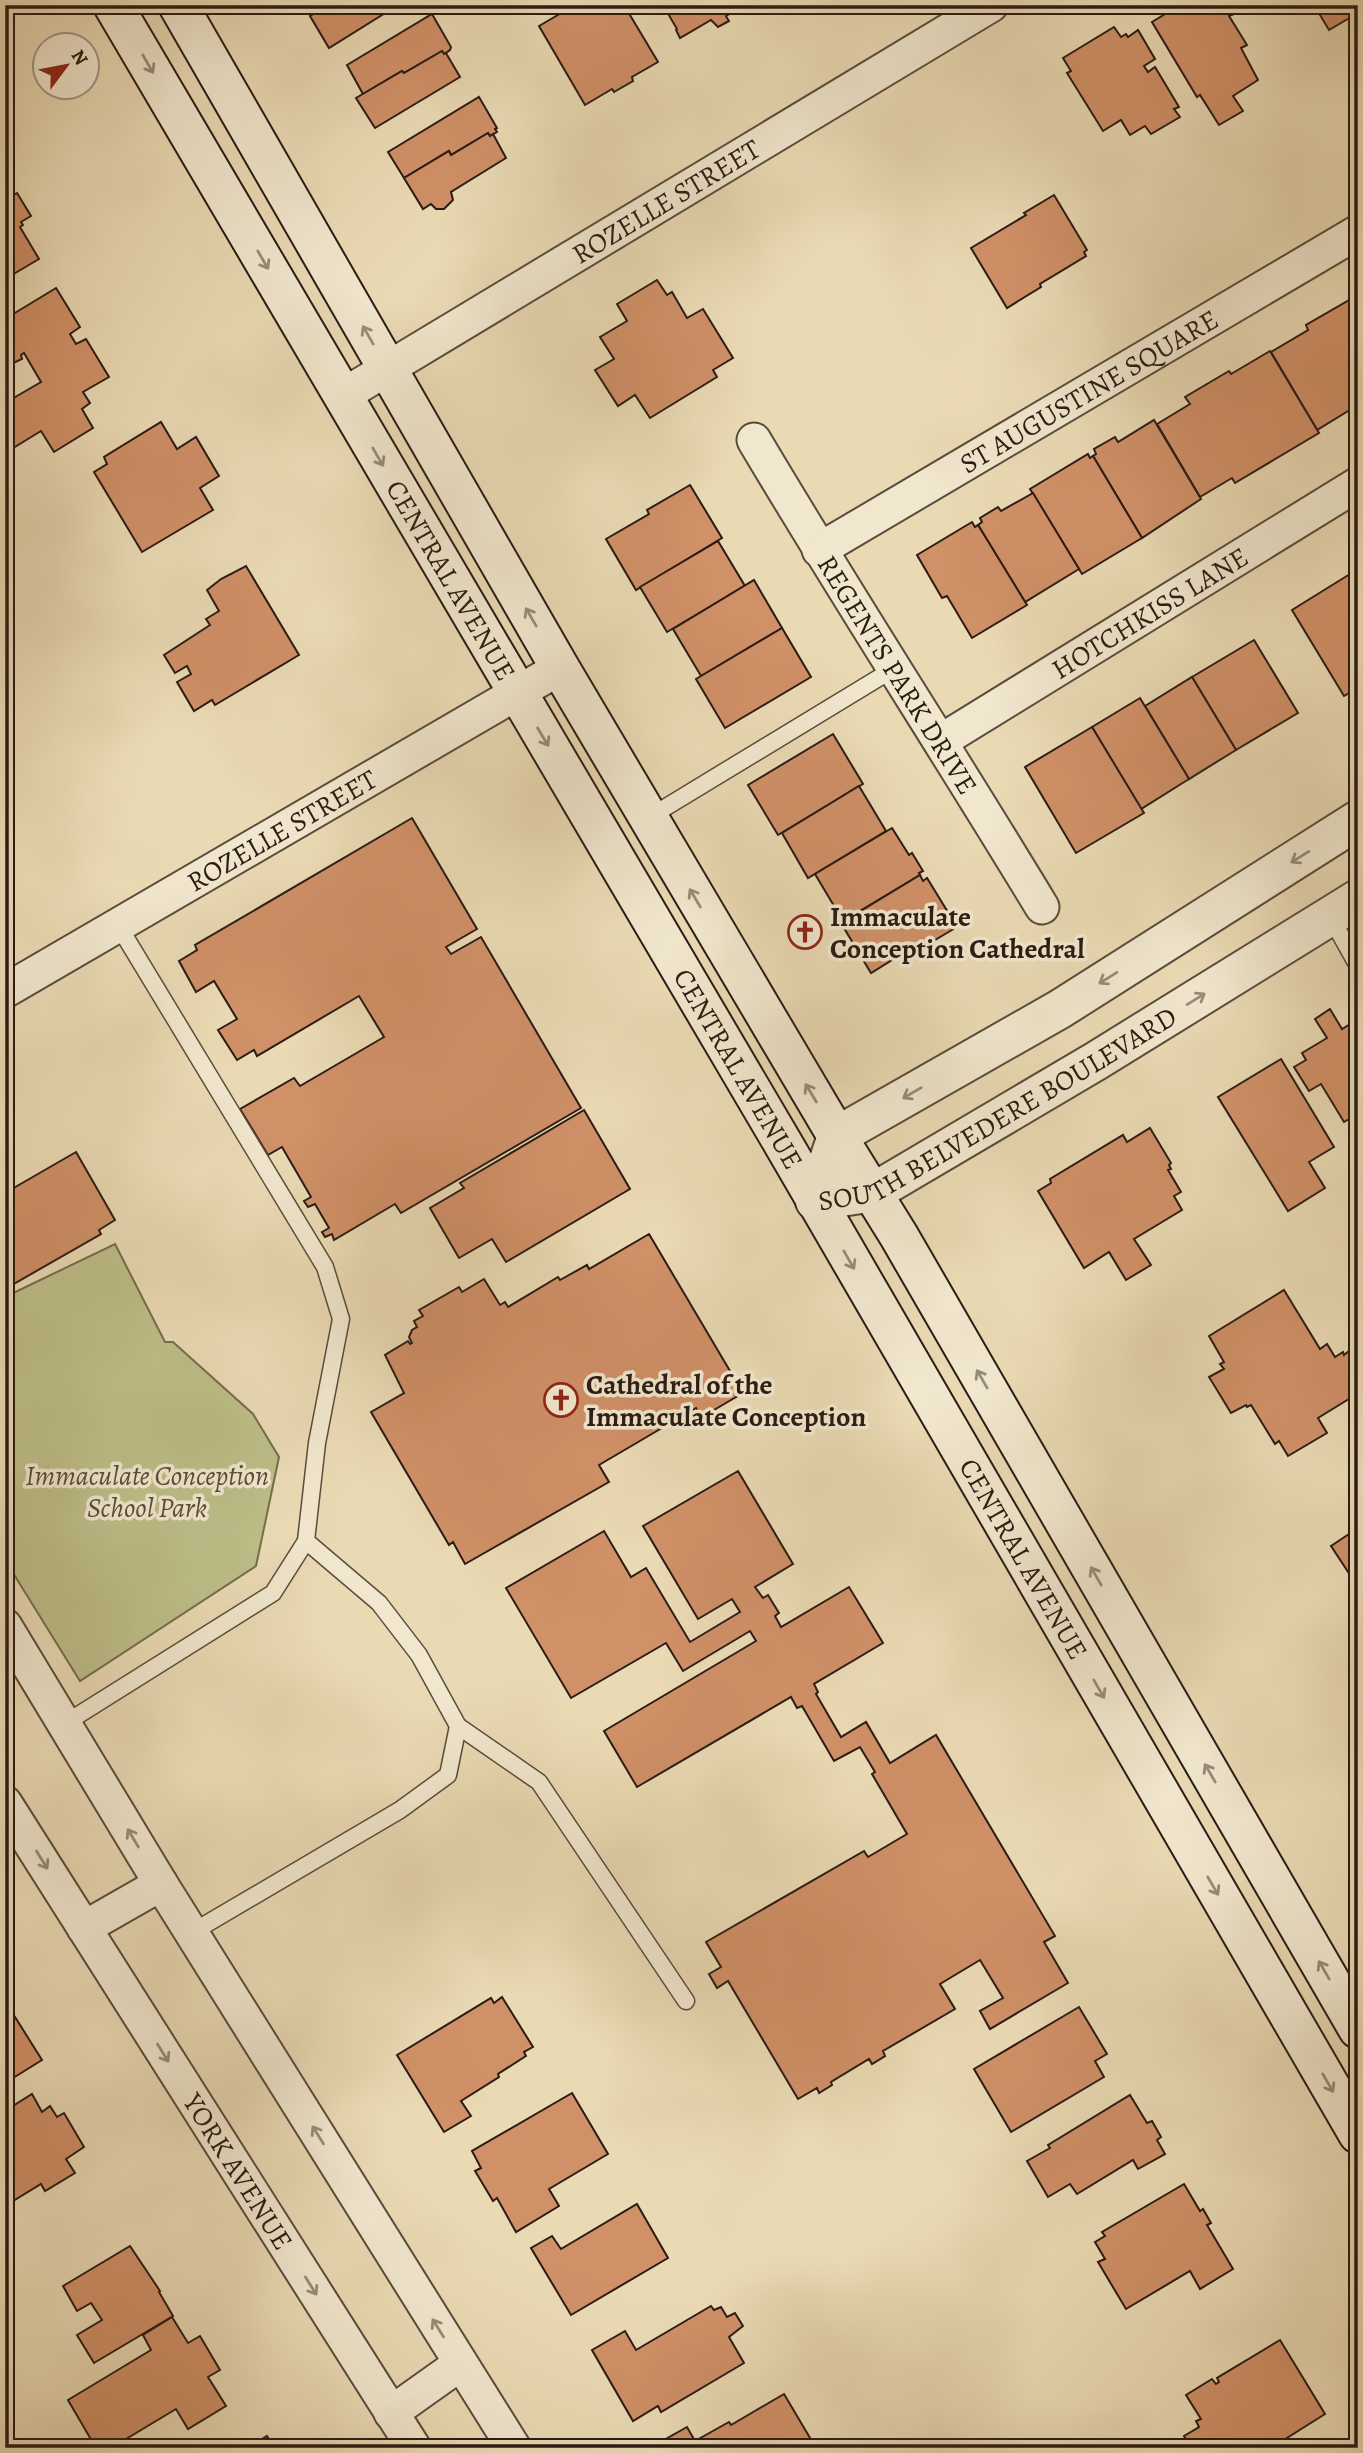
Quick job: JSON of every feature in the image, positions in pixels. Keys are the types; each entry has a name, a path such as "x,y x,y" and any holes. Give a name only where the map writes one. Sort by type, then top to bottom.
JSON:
{"main road":[{"name":"CENTRAL AVENUE","path":"113,5 815,1201 1358,2134"},
{"name":"CENTRAL AVENUE","path":"178,5 560,668 837,1136 874,1192 1358,2029"},
{"name":"SOUTH BELVEDERE BOULEVARD","path":"1344,908 1096,1061 874,1192 815,1201 837,1136 1060,1009 1358,820"}],"street":[{"name":"ROZELLE STREET","path":"342,396 991,5"},
{"name":"ST AUGUSTINE SQUARE","path":"819,550 1358,232"},
{"name":"REGENTS PARK DRIVE","path":"754,440 819,550 941,741 1042,907"},
{"name":"HOTCHKISS LANE","path":"941,741 1358,484"},
{"name":"ROZELLE STREET","path":"5,991 560,668"},
{"path":"5,1626 191,1933 514,2448"},
{"name":"YORK AVENUE","path":"5,1802 414,2448"},
{"path":"84,1928 161,1884"},
{"path":"391,2413 460,2364"}],"lane":[{"path":"648,818 895,668"},
{"path":"1344,908 1358,966"},
{"path":"64,1724 273,1593 306,1541 317,1443 341,1319 325,1267 118,925"},
{"path":"306,1541 379,1603 419,1655 458,1726 539,1782 686,2001"},
{"path":"191,1933 400,1810 448,1775 458,1726"}],"green space":[{"name":"Immaculate Conception School Park","path":"115,1244 165,1342 173,1342 253,1414 279,1457 256,1566 80,1681 5,1560 5,1297"}],"building":[{"path":"305,5 329,5 311,16"},
{"path":"329,5 398,5 329,48 310,16"},
{"path":"575,5 624,5 658,62 632,77 633,81 614,92 612,89 585,105 539,26"},
{"path":"663,5 745,5 726,16 729,21 718,27 711,20 680,38"},
{"path":"1180,5 1229,5 1234,14 1229,16 1247,45 1241,48 1258,80 1233,96 1243,111 1219,125 1200,95 1197,97 1152,22"},
{"path":"1314,5 1358,5 1358,13 1329,30"},
{"path":"432,14 451,47 450,50 444,54 442,51 404,73 402,71 363,94 347,65"},
{"path":"1114,27 1121,37 1126,34 1128,37 1138,30 1155,59 1144,66 1148,72 1155,67 1179,107 1174,109 1180,117 1151,134 1145,126 1130,135 1121,120 1103,131 1067,73 1071,71 1063,58"},
{"path":"442,51 446,53 460,77 375,128 356,98"},
{"path":"479,97 497,132 490,136 488,133 451,155 449,151 404,178 388,152"},
{"path":"488,133 490,136 493,134 506,158 451,192 453,200 444,209 436,209 431,204 423,209 404,178 449,151 451,155"},
{"path":"17,193 31,216 21,222 23,225 20,227 39,259 5,279 5,196 7,199"},
{"path":"1054,195 1087,250 1084,252 1086,256 1007,308 971,248"},
{"path":"657,280 667,295 672,292 687,318 703,309 733,358 713,370 717,377 650,418 635,395 618,406 595,370 614,359 600,337 627,321 617,304"},
{"path":"56,288 80,327 70,334 76,344 86,339 109,377 83,392 90,403 82,409 93,428 54,452 41,431 5,453 5,403 41,382 24,353 21,355 22,359 5,367 5,319"},
{"path":"1358,295 1358,410 1356,412 1353,408 1317,430 1271,352 1308,330 1306,325"},
{"path":"1270,351 1319,433 1235,483 1232,478 1200,497 1157,424 1190,404 1185,397"},
{"path":"1154,420 1201,499 1142,538 1093,456 1096,454 1094,449 1115,437 1118,442"},
{"path":"161,422 177,449 196,437 219,476 200,488 213,510 142,552 94,472 107,464 104,457"},
{"path":"1088,454 1090,458 1093,456 1142,538 1082,574 1030,489"},
{"path":"690,485 722,538 636,590 606,539 649,514 647,510"},
{"path":"1033,493 1079,569 1025,602 978,525 982,522 980,518 998,507 1001,511"},
{"path":"972,522 975,527 978,525 1027,605 972,638 947,596 942,598 917,555"},
{"path":"718,541 745,586 667,632 640,587"},
{"path":"246,566 299,655 215,705 212,700 194,711 177,682 191,674 187,666 175,673 164,655 210,625 206,619 219,611 207,590"},
{"path":"1350,574 1358,586 1358,688 1344,696 1292,610"},
{"path":"754,580 782,628 701,676 673,629"},
{"path":"782,628 811,677 725,728 696,679"},
{"path":"1254,640 1298,713 1236,750 1192,677"},
{"path":"1192,677 1236,750 1189,779 1145,706"},
{"path":"1140,698 1189,779 1141,809 1092,727"},
{"path":"1092,727 1144,813 1076,853 1025,767"},
{"path":"833,734 863,784 778,835 748,785"},
{"path":"859,786 886,831 808,878 782,833"},
{"path":"412,818 477,929 446,947 451,954 481,937 581,1108 401,1213 395,1204 334,1240 332,1234 325,1237 322,1232 329,1228 315,1204 308,1207 304,1201 311,1197 282,1147 268,1155 240,1109 294,1078 300,1086 384,1037 359,996 257,1056 254,1050 237,1060 218,1030 237,1019 214,981 196,992 179,961 197,950 195,945"},
{"path":"892,828 923,871 843,921 815,874"},
{"path":"920,875 923,881 927,878 957,927 913,953 910,949 871,973 841,923"},
{"path":"1330,1009 1342,1029 1358,1019 1358,1114 1344,1122 1321,1084 1309,1091 1294,1067 1306,1060 1302,1053 1327,1038 1315,1019"},
{"path":"1281,1059 1334,1147 1309,1162 1325,1188 1288,1211 1218,1097"},
{"path":"584,1110 630,1189 506,1262 492,1239 459,1258 430,1208 464,1188 460,1183"},
{"path":"1150,1128 1171,1163 1171,1169 1168,1170 1181,1192 1174,1196 1182,1210 1134,1239 1151,1265 1126,1280 1109,1252 1084,1268 1038,1191 1051,1183 1050,1179 1123,1135 1127,1142"},
{"path":"76,1152 115,1220 99,1230 101,1234 5,1289 5,1193"},
{"name":"Cathedral of the Immaculate Conception","path":"649,1234 743,1393 702,1417 696,1408 599,1465 609,1482 465,1564 453,1542 449,1545 371,1412 404,1393 385,1355 408,1341 412,1343 409,1337 417,1327 414,1321 423,1316 419,1310 459,1287 462,1292 484,1279 500,1305 505,1302 508,1307 558,1277 560,1280 587,1265 589,1269"},
{"path":"1284,1290 1320,1349 1327,1344 1335,1357 1343,1352 1344,1355 1356,1345 1358,1347 1357,1394 1318,1418 1327,1433 1288,1456 1279,1441 1275,1444 1251,1405 1231,1413 1209,1377 1224,1369 1220,1364 1224,1362 1209,1336"},
{"path":"738,1471 793,1564 755,1587 763,1598 768,1595 779,1613 775,1616 781,1627 849,1587 883,1643 814,1684 818,1692 816,1694 841,1737 866,1722 890,1763 936,1735 1055,1936 1044,1942 1068,1983 990,2029 980,2011 1003,1998 980,1960 940,1984 955,2009 883,2051 885,2056 872,2064 869,2059 831,2082 832,2085 819,2093 817,2088 798,2099 728,1981 717,1988 709,1974 721,1967 706,1942 864,1851 868,1857 907,1834 872,1774 875,1772 860,1747 834,1761 802,1706 797,1708 791,1697 637,1787 604,1731 756,1641 750,1631 683,1671 666,1643 571,1698 506,1588 604,1531 631,1577 646,1568 690,1642 740,1612 732,1599 698,1619 643,1526"},
{"path":"1358,1528 1358,1587 1331,1546"},
{"path":"502,1997 533,2047 524,2052 526,2056 498,2074 499,2077 461,2101 471,2116 444,2132 397,2055 491,1998 494,2003"},
{"path":"5,2001 42,2060 5,2083"},
{"path":"1079,2007 1107,2054 1095,2061 1104,2077 1011,2132 974,2069"},
{"path":"572,2093 608,2154 549,2189 559,2206 516,2232 497,2198 493,2201 475,2171 481,2168 472,2151"},
{"path":"32,2094 42,2112 50,2106 57,2117 64,2113 84,2147 66,2159 75,2173 45,2191 41,2184 5,2206 5,2111"},
{"path":"1130,2095 1147,2123 1152,2121 1161,2137 1157,2140 1165,2154 1138,2169 1133,2160 1077,2194 1070,2184 1048,2197 1027,2161 1050,2148 1048,2145"},
{"path":"1184,2184 1200,2211 1203,2209 1211,2223 1207,2225 1233,2269 1200,2289 1190,2271 1126,2309 1098,2262 1105,2259 1095,2242 1105,2236 1102,2232"},
{"path":"637,2204 668,2258 571,2315 531,2248 552,2236 561,2249"},
{"path":"130,2246 173,2316 94,2363 77,2335 102,2320 91,2303 77,2311 63,2286"},
{"path":"711,2306 714,2310 721,2307 727,2317 735,2313 743,2326 729,2337 744,2363 661,2412 658,2406 633,2421 592,2350 625,2331 636,2350"},
{"path":"172,2317 188,2343 200,2336 220,2370 208,2377 226,2406 188,2429 176,2409 111,2448 96,2448 68,2400 151,2350 143,2335"},
{"path":"1280,2340 1325,2414 1271,2448 1191,2448 1184,2436 1199,2427 1196,2421 1201,2419 1186,2395 1212,2379 1216,2384 1219,2382 1217,2378"},
{"path":"784,2394 816,2448 657,2448 655,2445 687,2427 695,2441 729,2422 731,2425"},
{"path":"267,2436 274,2448 247,2448"}],"place":[{"name":"Immaculate Conception Cathedral","path":"805,932"},
{"name":"Cathedral of the Immaculate Conception","path":"561,1400"}]}
